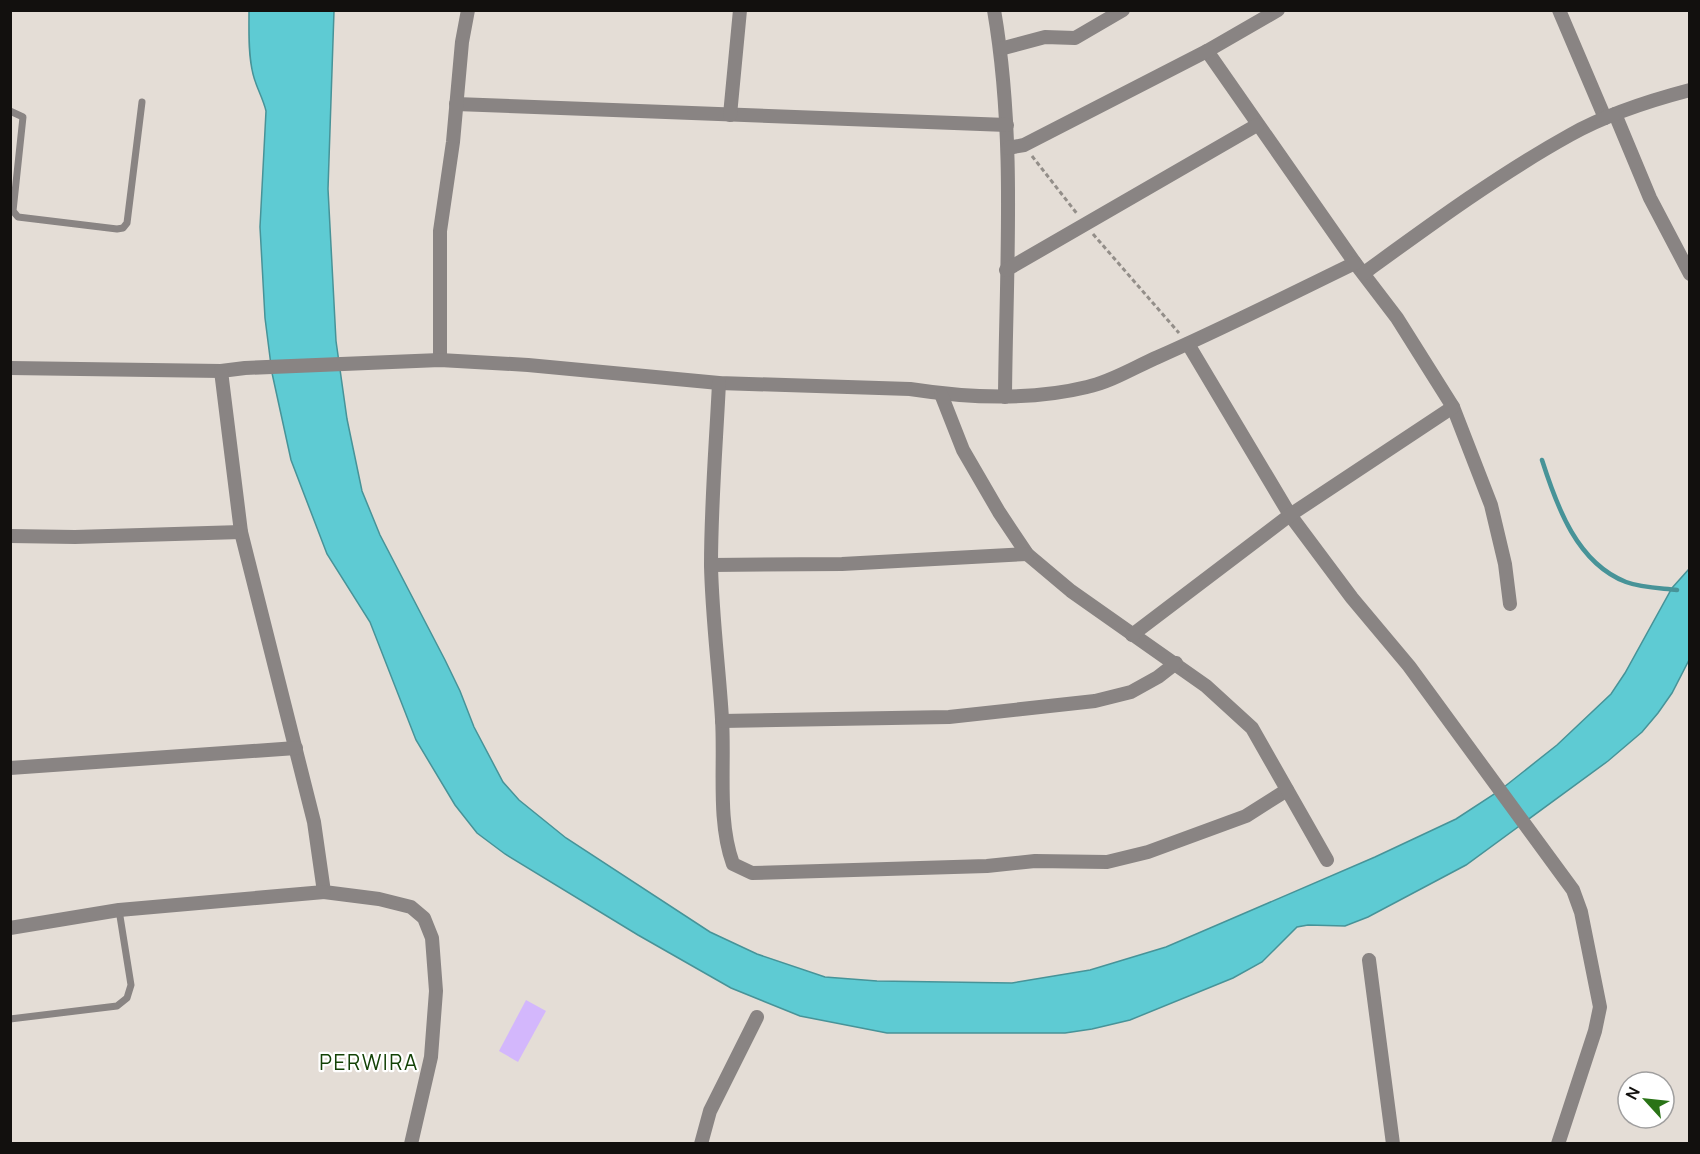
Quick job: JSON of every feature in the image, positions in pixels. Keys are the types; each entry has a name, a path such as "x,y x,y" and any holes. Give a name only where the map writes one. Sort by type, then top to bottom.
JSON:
{"street":[{"path":"440,360 440,231 453,142 462,42 468,10"},
{"path":"730,115 740,10"},
{"path":"994,10 1000,49 1008,148 1005,397"},
{"path":"1000,49 1045,37 1076,38 1124,10"},
{"path":"1008,148 1024,145 1207,51 1278,10"},
{"path":"1559,10 1689,274"},
{"path":"1207,51 1257,126 1397,318 1453,407 1491,505 1505,564 1510,604"},
{"path":"10,368 221,371 440,360 528,365 719,383 910,389 941,394 1005,397 1060,393 1090,387 1360,268 1570,135 1610,116 1689,90"},
{"path":"456,104 1007,125"},
{"path":"1006,270 1257,126"},
{"path":"1188,344 1290,515 1352,598 1409,666 1573,890 1581,912 1600,1007 1595,1031 1558,1143"},
{"path":"221,371 241,532 314,822 324,892"},
{"path":"719,383 711,565 722,721 726,844 733,864 752,873 987,866 1035,861 1107,862 1148,852 1246,816 1287,790"},
{"path":"941,394 963,450 999,512 1027,554 1071,591 1206,686 1252,728 1327,860"},
{"path":"1132,635 1290,515 1453,407"},
{"path":"10,536 75,537 241,532"},
{"path":"711,565 819,565 1027,554"},
{"path":"722,721 950,717 1095,701 1131,692 1158,677 1176,663"},
{"path":"10,768 296,748"},
{"path":"10,928 119,910 324,892 379,899 411,907 424,918 432,938 436,991 431,1057 411,1143"},
{"path":"1369,960 1393,1143"},
{"path":"701,1143 710,1111 757,1017"}],"lane":[{"path":"10,111 22,117 13,211 15,214 18,217 117,229 123,228 127,223 142,102"},
{"path":"10,1019 117,1006 127,998 131,986 119,910"}],"path":[{"path":"1024,145 1086,225 1188,344"}],"water":[{"path":"249,11 334,11 328,189 336,341 347,419 362,491 380,535 445,660 474,727 503,782 519,800 566,838 710,932 757,954 825,977 877,981 1012,983 1090,970 1166,947 1375,857 1456,819 1499,791 1557,745 1611,694 1672,588 1689,569 1689,660 1672,693 1642,732 1608,761 1466,865 1368,917 1345,926 1297,927 1262,962 1233,978 1130,1020 1065,1033 887,1033 800,1016 731,988 638,935 505,854 477,833 455,805 416,740 370,622 327,554 291,460 272,373 265,318 260,227 266,111 251,66"}],"building":[{"path":"526,1000 546,1011 518,1062 499,1051"}],"waterway":[{"path":"1542,460 1571,532 1594,562 1626,582 1645,587 1677,590"}],"district":[{"name":"PERWIRA","path":"369,1062"}]}
